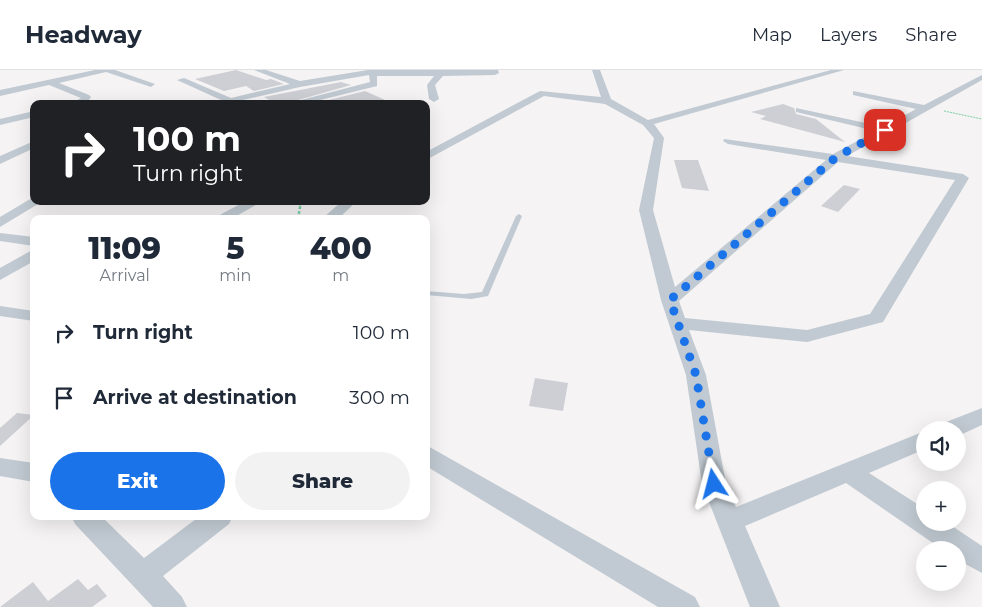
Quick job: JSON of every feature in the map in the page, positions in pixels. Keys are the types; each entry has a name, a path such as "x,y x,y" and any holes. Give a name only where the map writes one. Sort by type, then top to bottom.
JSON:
{"street":[{"path":"0,93 107,70 151,84"},
{"path":"258,70 300,84"},
{"path":"241,100 300,84 371,72 373,74 495,73 494,70"},
{"path":"596,70 607,101"},
{"path":"647,123 840,70"},
{"path":"308,100 374,84 373,74"},
{"path":"434,99 431,85 440,74"},
{"path":"967,75 982,77"},
{"path":"670,300 835,158 982,77"},
{"path":"181,80 229,100"},
{"path":"50,82 86,97 84,100"},
{"path":"430,156 543,93 607,101 647,123 660,138 646,210 670,300 696,375 714,484 765,607"},
{"path":"856,93 926,108"},
{"path":"8,110 23,117"},
{"path":"799,110 885,130"},
{"path":"0,122 30,115"},
{"path":"678,323 807,336 877,318 963,178 728,141"},
{"path":"0,160 30,146"},
{"path":"0,223 30,205"},
{"path":"227,215 249,205"},
{"path":"334,215 346,205"},
{"path":"0,237 30,241"},
{"path":"0,275 30,256"},
{"path":"0,311 30,315"},
{"path":"966,423 982,416"},
{"path":"729,521 916,444"},
{"path":"430,456 685,607"},
{"path":"0,467 30,472"},
{"path":"848,472 982,561"},
{"path":"88,520 172,607"},
{"path":"143,575 215,520"}],"lane":[{"path":"430,293 445,292 474,297 485,294 519,216"}],"path":[{"path":"926,108 982,119"}],"building":[{"path":"236,70 284,84 254,91 246,86 224,91 195,79"},
{"path":"341,82 351,85 298,100 269,100 264,97"},
{"path":"365,91 385,100 329,100"},
{"path":"783,104 794,108 796,114 816,119 845,142 760,119 766,116 751,112"},
{"path":"674,160 698,160 709,191 682,188"},
{"path":"844,185 860,189 838,212 821,206"},
{"path":"535,378 568,383 563,411 529,406"},
{"path":"17,413 30,415 30,419 0,446 0,428"},
{"path":"78,579 88,590 97,584 107,596 92,607 0,607 33,582 48,601"}],"route":[{"path":"714,484 696,375 670,300 835,158 885,130"}]}
